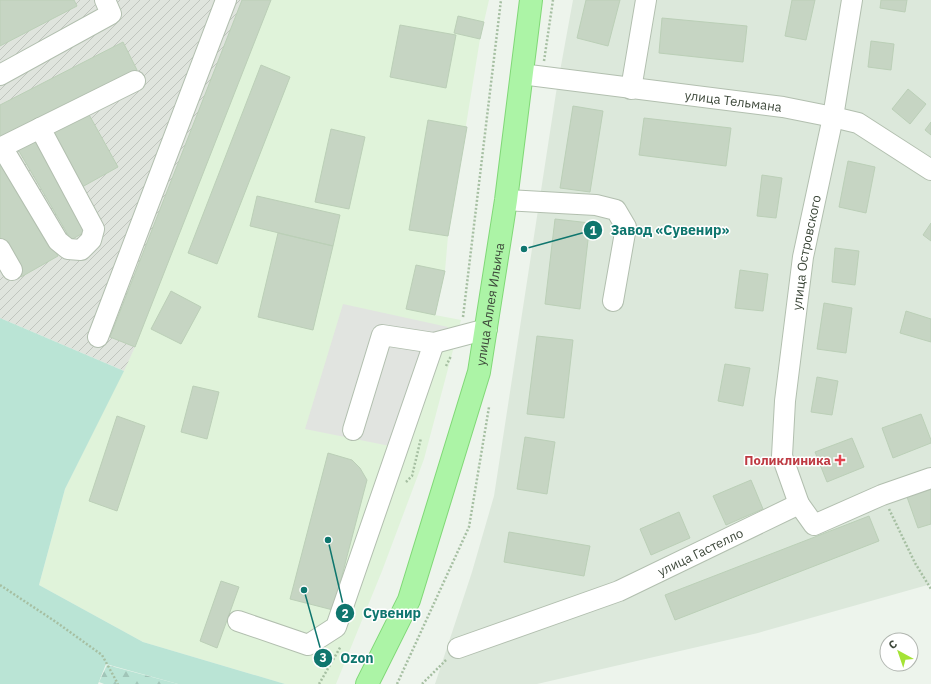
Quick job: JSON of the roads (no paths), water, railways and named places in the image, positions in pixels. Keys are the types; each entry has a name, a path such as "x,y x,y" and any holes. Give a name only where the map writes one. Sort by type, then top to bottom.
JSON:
{"main road":[{"name":"улица Аллея Ильича","path":"367,684 409,600 479,372 487,329 506,200 530,0"}],"street":[{"path":"0,75 111,14 105,0"},
{"path":"98,337 226,0"},
{"path":"631,89 646,0"},
{"name":"улица Островского","path":"799,504 782,456 785,401 803,257 833,117 852,0"},
{"name":"улица Тельмана","path":"521,74 783,107 833,117 858,123 931,170"},
{"path":"40,128 94,229 91,240 81,250 68,249 58,241 1,147 135,81"},
{"path":"506,200 596,205 616,210 626,227 613,301"},
{"path":"0,249 12,270"},
{"path":"353,430 382,335 434,342 487,329"},
{"path":"238,621 308,645 336,627 434,342"},
{"path":"799,504 814,525 882,494 931,478"},
{"name":"улица Гастелло","path":"458,648 619,591 799,504"}],"place":[{"name":"Завод «Сувенир»","path":"524,249"},
{"name":"Поликлиника","path":"840,460"},
{"name":"Сувенир","path":"328,540"},
{"name":"Ozon","path":"304,590"}]}
